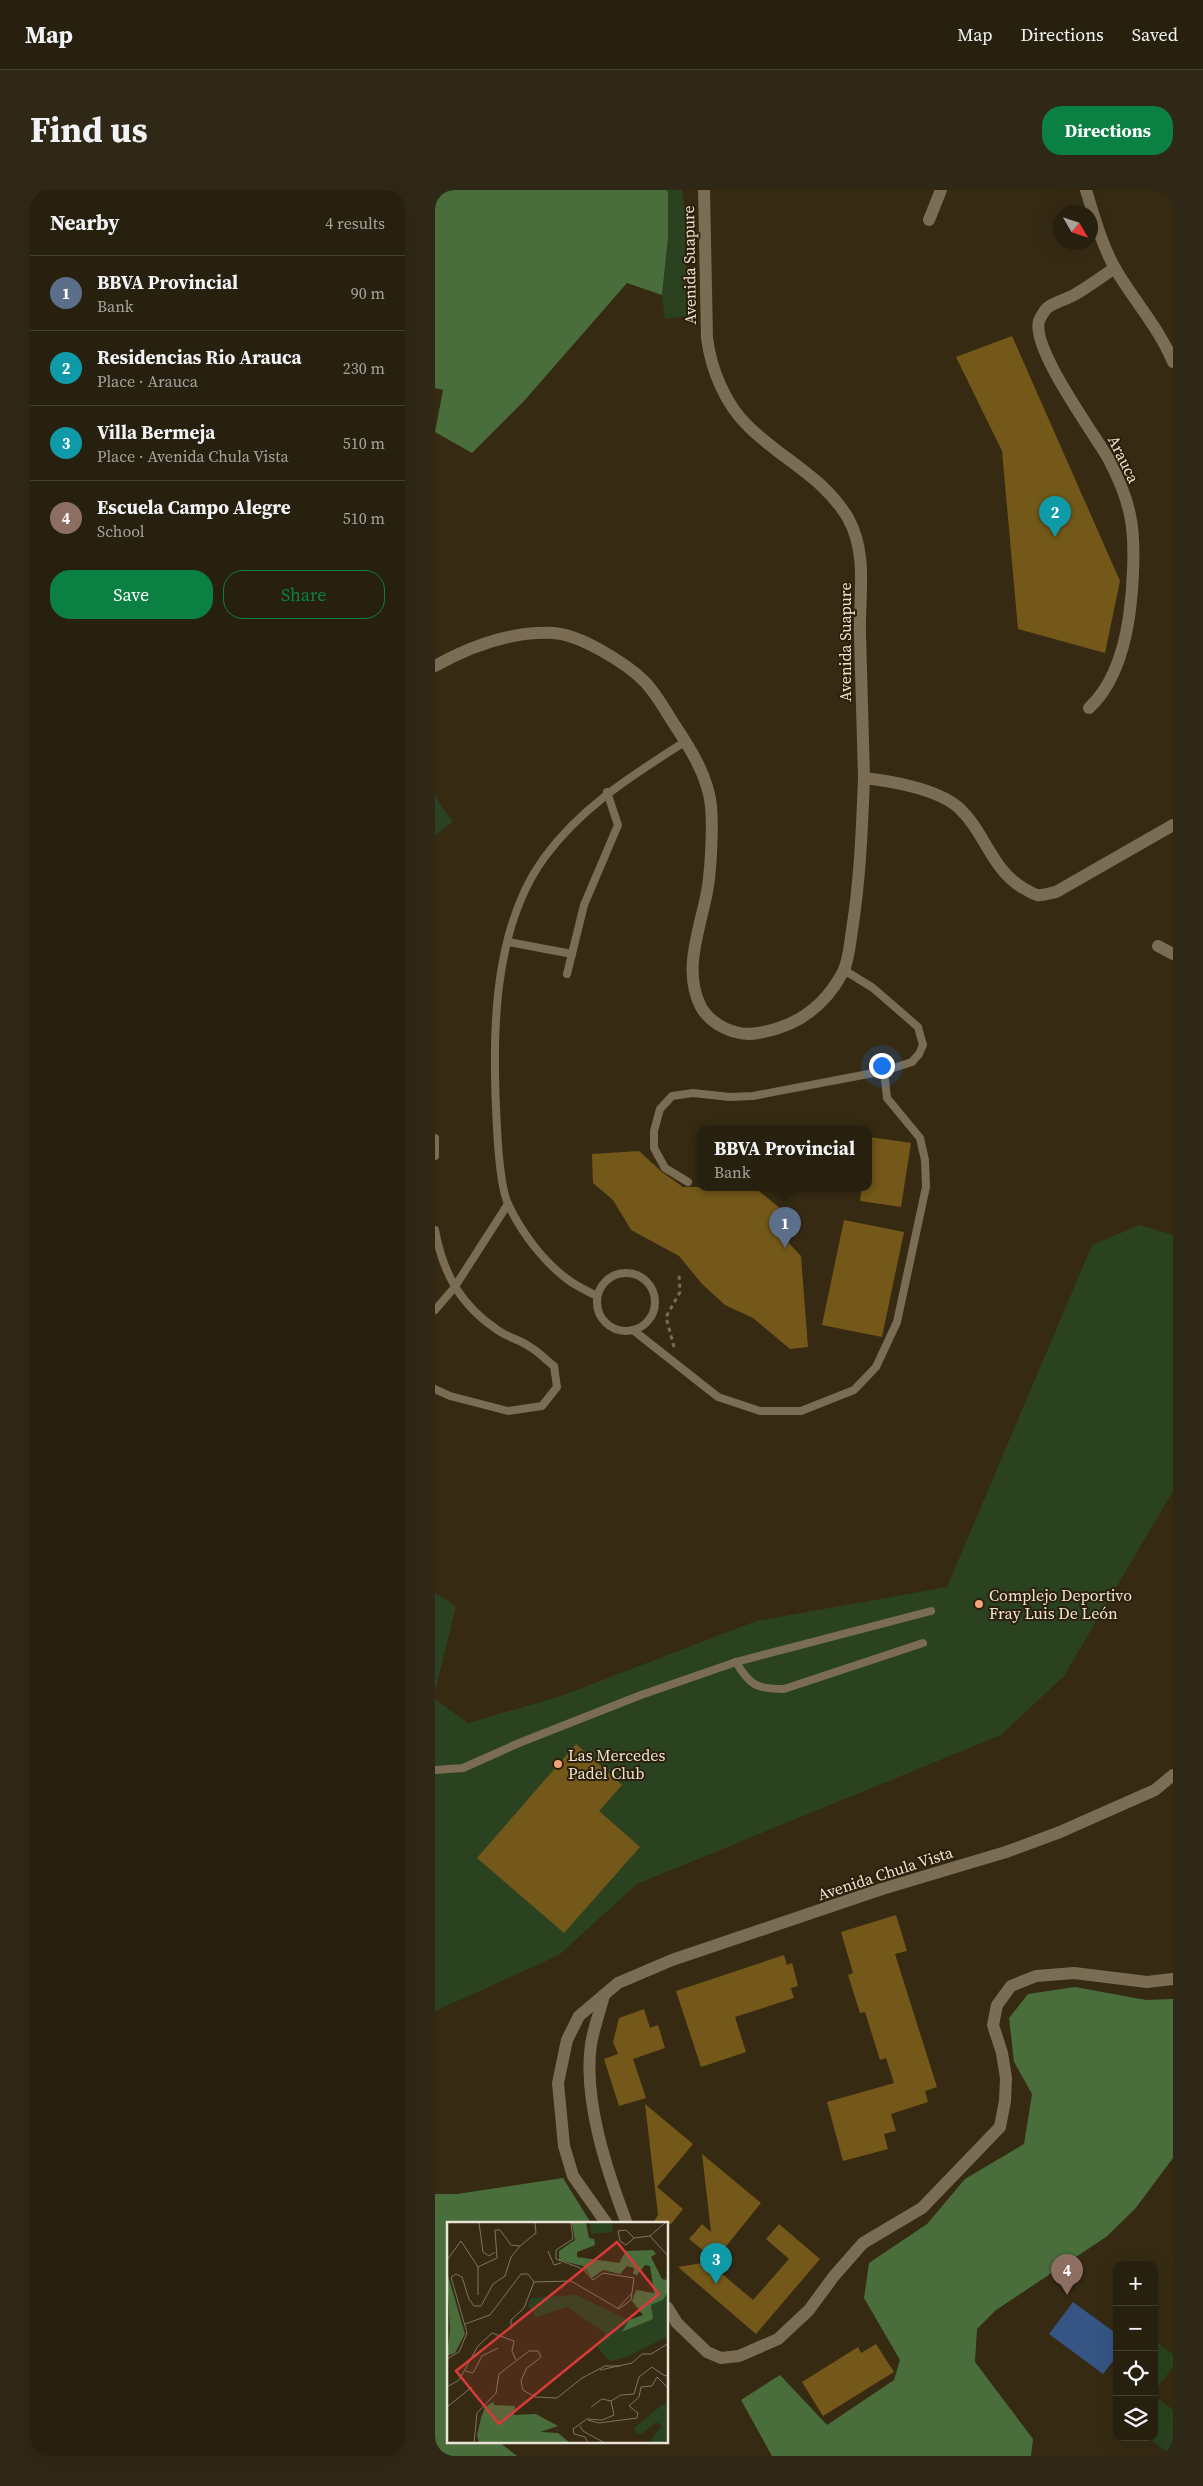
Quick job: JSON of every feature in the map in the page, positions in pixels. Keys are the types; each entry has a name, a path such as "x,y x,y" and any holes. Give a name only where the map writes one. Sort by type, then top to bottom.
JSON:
{"street":[{"name":"Avenida Suapure","path":"704,190 707,338 710,359 719,381 746,425 810,474 833,497 848,519 857,539 862,568 859,622 864,778 859,890 844,970"},
{"path":"929,220 941,190"},
{"path":"1086,190 1115,268 1154,323 1173,362"},
{"name":"Arauca","path":"1089,708 1101,697 1111,682 1128,626 1132,583 1133,539 1130,515 1117,476 1108,458 1051,366 1039,337 1039,322 1045,309 1073,295 1115,268"},
{"path":"435,666 480,645 506,637 555,633 581,641 605,654 645,681 686,741 697,762 711,804 712,830 708,885 693,956 693,980 696,996 711,1020 729,1030 748,1035 784,1028 817,1007 829,994 844,970"},
{"path":"864,778 890,780 935,795 958,807 975,826 1000,869 1015,883 1036,895 1056,892 1173,825"},
{"path":"1158,946 1173,954"},
{"name":"Avenida Chula Vista","path":"606,2222 573,2176 564,2146 558,2083 567,2040 579,2016 618,1983 671,1960 882,1889 1006,1852 1060,1832 1155,1790 1173,1775"},
{"path":"669,2310 677,2323 707,2352 721,2358 739,2356 779,2339 809,2310 834,2276 863,2243 922,2208 1000,2127 1005,2100 1006,2078 1002,2053 993,2026 997,2005 1011,1986 1036,1976 1074,1973 1147,1982 1173,1979"},
{"path":"604,1995 591,2044 590,2078 607,2164 626,2222"}],"lane":[{"path":"597,1296 567,1280 537,1248 508,1204 498,1151 495,1089 496,1023 500,981 508,942 523,894 543,859 574,821 607,792 686,741"},
{"path":"567,974 585,905 618,825 607,792"},
{"path":"508,942 572,954"},
{"path":"687,1182 665,1168 654,1148 653,1131 660,1109 672,1096 693,1093 730,1097 753,1096 884,1070 912,1062 919,1054 923,1045 918,1027 873,988 844,970"},
{"path":"633,1330 718,1398 760,1411 801,1411 854,1390 876,1367 897,1322 926,1187 925,1160 919,1138 887,1098 884,1070"},
{"path":"435,1138 435,1156"},
{"path":"435,1310 454,1288 508,1204"},
{"path":"435,1230 440,1257 454,1288 478,1316 501,1332 529,1346 554,1366 557,1386 542,1406 508,1411 449,1396 435,1389"},
{"path":"617,1273 632,1273 646,1280 655,1295 655,1307 646,1323 633,1330 623,1331 608,1325 601,1318 597,1307 597,1296 600,1287 608,1278 617,1273"},
{"path":"435,1770 463,1768 519,1743 632,1698 736,1662 931,1611"},
{"path":"736,1662 750,1683 764,1689 784,1689 923,1644"}],"path":[{"path":"679,1274 680,1292 666,1317 679,1367"}],"green space":[{"path":"435,190 667,190 668,193 668,238 662,295 627,283 524,401 472,453 435,432 443,390 435,388"},
{"path":"667,190 682,190 686,217 686,316 665,319 662,295 668,238"},
{"path":"435,796 453,822 435,835"},
{"name":"Complejo Deportivo Fray Luis De León","path":"1140,1225 1173,1235 1173,1491 1064,1676 1001,1735 637,1884 559,1955 435,2011 435,1699 468,1723 561,1696 756,1621 947,1587 1092,1245"},
{"path":"435,1593 456,1606 435,1692"},
{"path":"1075,1987 1146,2000 1173,1999 1173,2158 1135,2209 1106,2237 996,2310 977,2329 975,2362 1033,2439 1031,2456 772,2456 741,2400 780,2375 827,2425 894,2380 900,2360 864,2298 869,2263 927,2224 965,2179 1024,2144 1032,2094 1014,2062 1009,2018 1028,1994"},
{"path":"563,2178 590,2222 447,2222 447,2444 502,2444 517,2456 435,2456 435,2194 457,2194"},
{"path":"1158,2343 1173,2354 1173,2367 1158,2387"},
{"path":"1159,2399 1173,2410 1173,2456 1152,2441 1158,2441"}],"water":[{"path":"1073,2302 1113,2331 1113,2361 1103,2374 1049,2334"}],"building":[{"path":"1012,336 1120,581 1105,653 1018,629 1002,451 956,357"},
{"path":"872,1137 911,1143 901,1207 860,1201 861,1191 872,1191"},
{"path":"639,1151 662,1172 683,1187 697,1187 697,1191 759,1191 797,1222 784,1238 801,1256 808,1347 790,1349 753,1318 725,1305 702,1284 679,1256 631,1230 613,1200 593,1183 592,1154"},
{"path":"844,1220 904,1232 882,1337 822,1325"},
{"path":"576,1744 622,1785 599,1811 640,1847 564,1933 477,1858"},
{"path":"896,1915 907,1951 895,1954 937,2087 925,2091 928,2102 891,2114 896,2131 884,2134 888,2149 843,2161 827,2102 894,2083 886,2058 880,2060 865,2012 860,2013 848,1975 853,1973 841,1932"},
{"path":"784,1955 787,1965 792,1963 798,1986 791,1988 794,1998 735,2017 746,2052 701,2067 676,1991"},
{"path":"644,2009 650,2028 658,2025 665,2048 633,2059 646,2098 619,2106 604,2059 618,2054 613,2042 619,2018"},
{"path":"645,2104 693,2144 657,2187 683,2209 671,2224 669,2222 653,2222 658,2215"},
{"path":"702,2154 761,2203 715,2260 689,2239 702,2224 711,2232"},
{"path":"779,2224 820,2259 756,2334 678,2267 708,2262 753,2300 789,2259 766,2239"},
{"path":"876,2344 894,2372 823,2416 802,2382 858,2347 861,2353"}],"place":[{"name":"Residencias Rio Arauca","path":"1055,537"},
{"name":"BBVA Provincial","path":"785,1248"},
{"name":"Complejo Deportivo Fray Luis De León","path":"979,1604"},
{"name":"Las Mercedes Padel Club","path":"558,1764"},
{"name":"Villa Bermeja","path":"716,2284"},
{"name":"Escuela Campo Alegre","path":"1067,2295"}]}
